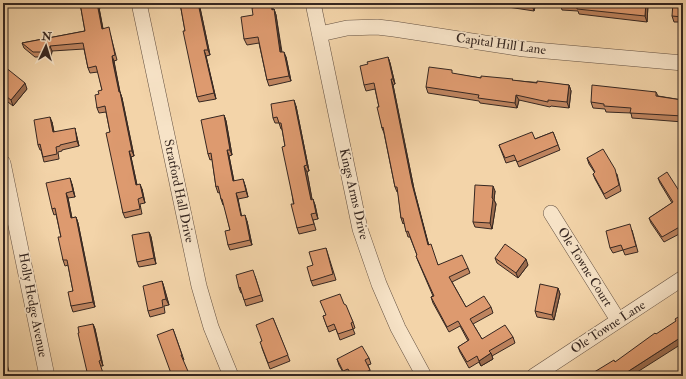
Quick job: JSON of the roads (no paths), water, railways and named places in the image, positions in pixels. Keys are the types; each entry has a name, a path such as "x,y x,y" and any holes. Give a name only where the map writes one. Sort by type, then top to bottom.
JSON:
{"street":[{"name":"Stratford Hall Drive","path":"139,3 199,286 211,327 231,376"},
{"name":"Kings Arms Drive","path":"313,3 360,229 379,284 398,328 424,376"},
{"name":"Capital Hill Lane","path":"320,34 347,28 377,27 524,49 683,63"},
{"name":"Holly Hedge Avenue","path":"3,163 47,376"},
{"name":"Ole Towne Court","path":"551,213 618,320"},
{"name":"Ole Towne Lane","path":"534,376 683,278"}]}
